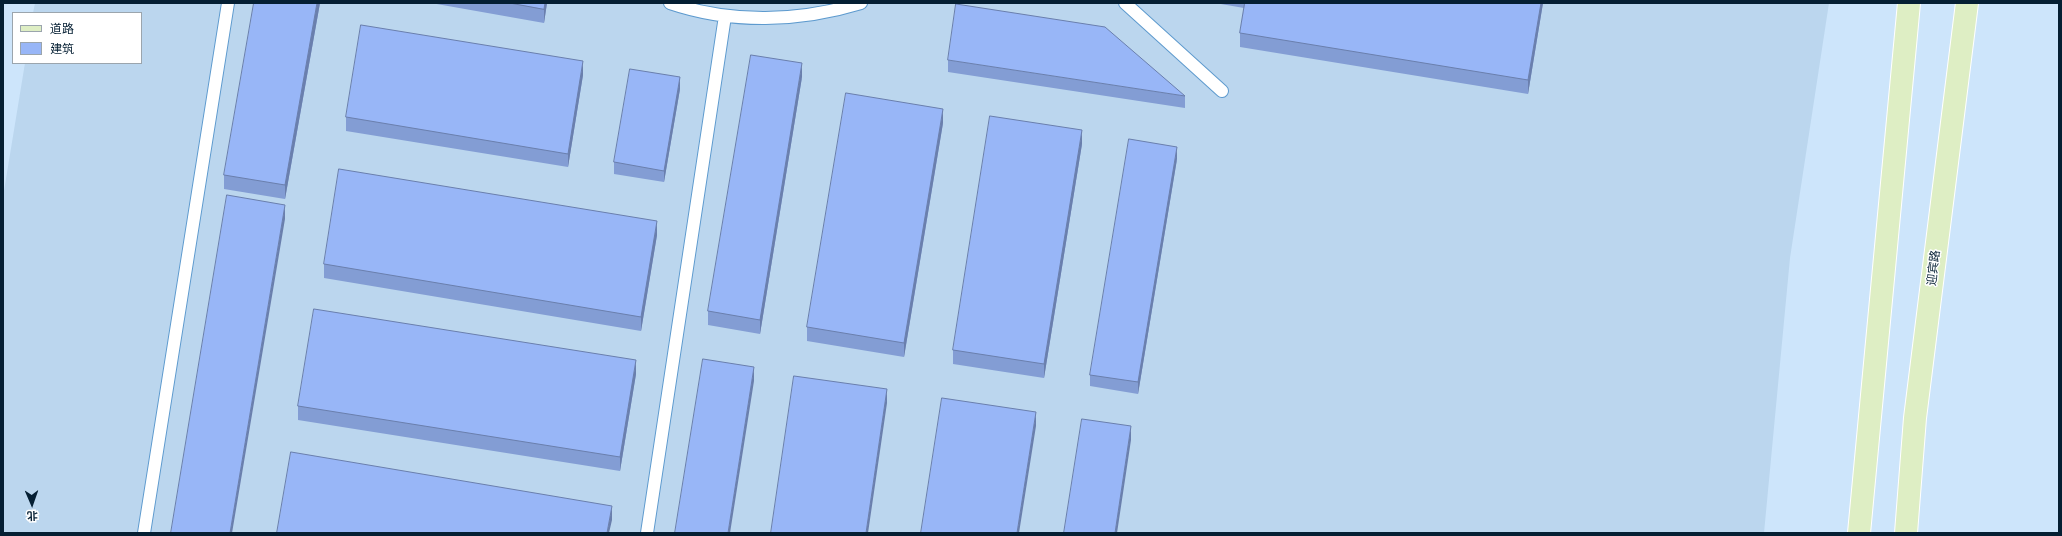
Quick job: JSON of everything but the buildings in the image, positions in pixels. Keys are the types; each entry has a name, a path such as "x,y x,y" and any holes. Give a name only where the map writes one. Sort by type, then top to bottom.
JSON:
{"main road":[{"path":"1859,533 1909,3"},
{"name":"迎宾路","path":"1906,533 1915,418 1967,3"}],"lane":[{"path":"144,533 228,3"},
{"path":"670,3 724,16 778,19 832,12 861,3"},
{"path":"1125,3 1222,91"},
{"path":"647,533 724,16"}],"shaded area":[{"path":"35,3 1829,3 1790,258 1764,533 3,533 3,197 25,64 142,64 142,12 33,12"}]}
